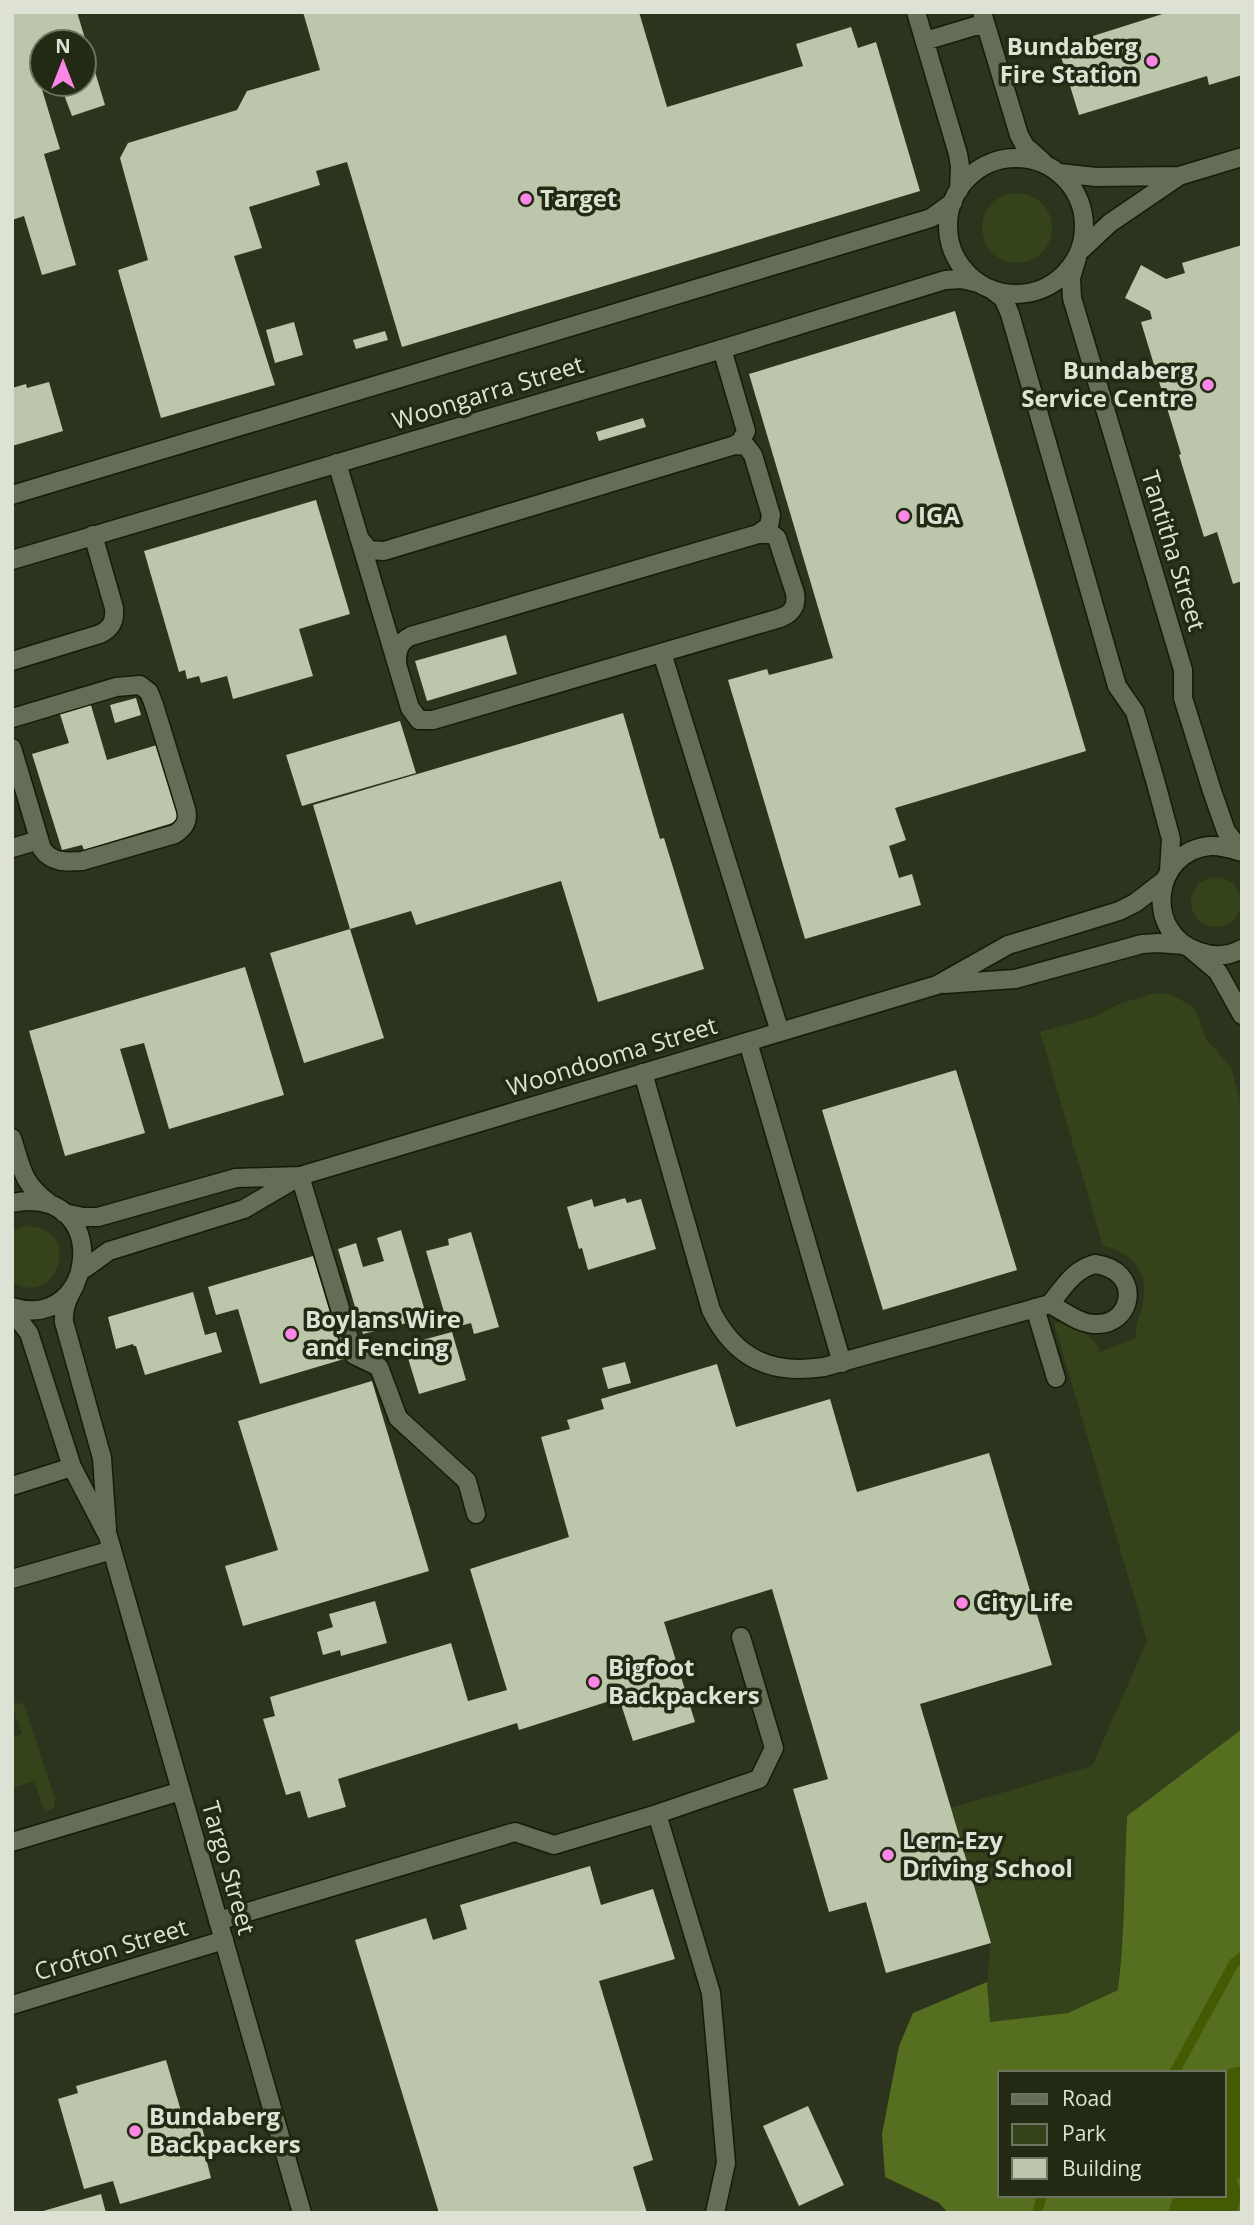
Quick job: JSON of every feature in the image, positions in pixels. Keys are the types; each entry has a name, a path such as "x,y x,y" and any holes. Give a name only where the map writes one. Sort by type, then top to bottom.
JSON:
{"street":[{"path":"916,12 960,166 956,196 948,224 951,247 962,267 1003,298 1010,314 1117,686 1135,712 1171,839 1167,875 1161,894 1161,909 1173,936 1218,972 1242,1015"},
{"path":"925,41 984,18 1019,135 1025,146 1054,170 1077,195 1082,208 1084,237 1078,255"},
{"path":"956,196 972,175 990,164 1010,159 1030,160 1054,170 1096,177 1179,176 1242,157"},
{"path":"985,286 1010,294 1030,293 1049,286 1065,274 1078,255 1110,223 1179,176"},
{"name":"Woongarra Street","path":"12,495 931,218 956,196"},
{"name":"Tantitha Street","path":"1078,255 1071,278 1072,298 1183,670 1183,698 1226,831 1242,852"},
{"name":"Woongarra Street","path":"12,560 945,280 962,279 985,286"},
{"path":"359,538 369,550 384,551 735,445 741,441 746,431 722,349"},
{"path":"735,445 746,446 753,455 771,514 769,526 758,534"},
{"path":"337,463 410,708 419,720 425,722 780,618 794,608 795,593 780,544 772,534 758,534 411,636 403,639 398,646 397,663"},
{"path":"12,661 100,634 108,631 113,624 114,608 93,535"},
{"path":"662,653 780,1032"},
{"path":"12,718 116,687 140,685 149,692 154,705 188,817 181,830 175,834 82,861 53,859 47,856 39,840 12,748"},
{"path":"12,848 39,840"},
{"name":"Woondooma Street","path":"937,985 1008,945 1135,903 1167,875 1180,859 1194,850 1210,846 1227,847 1242,852"},
{"name":"Woondooma Street","path":"12,1309 36,1310 51,1306 64,1297 78,1278 109,1251 244,1209 300,1176 937,985 1015,979 1142,944 1188,947 1207,954 1223,955 1242,949"},
{"path":"748,1042 842,1363"},
{"path":"643,1073 712,1310 720,1327 735,1346 753,1359 777,1368 802,1370 842,1363 1043,1306 1056,1378"},
{"path":"12,1138 25,1179 32,1189 74,1223 83,1252 78,1278"},
{"path":"300,1176 354,1355 380,1367 398,1418 467,1481 476,1514"},
{"name":"Woondooma Street","path":"12,1203 40,1202 83,1217 99,1217 236,1178 300,1176"},
{"name":"Targo Street","path":"78,1278 66,1300 64,1322 102,1458 110,1543"},
{"name":"Targo Street","path":"12,1309 29,1333 72,1467 110,1543 302,2213"},
{"path":"12,1486 72,1467"},
{"path":"12,1579 110,1543"},
{"path":"218,1921 515,1832 554,1845 759,1779 774,1748 741,1637"},
{"path":"12,1842 181,1791"},
{"path":"657,1814 712,1993 726,2163 715,2213"},
{"name":"Crofton Street","path":"12,2005 224,1940"}],"green space":[{"path":"1024,193 1037,199 1046,208 1050,214 1050,242 1042,253 1031,261 1010,263 992,253 984,242 982,221 992,203 1003,195"},
{"path":"1216,877 1234,884 1241,902 1234,920 1216,927 1198,920 1191,902 1198,884"},
{"path":"1151,994 1168,994 1193,1007 1206,1039 1231,1067 1242,1108 1242,1729 1127,1816 1118,1990 1068,2013 989,2022 987,1982 991,1943 951,1808 1092,1766 1147,1641 1054,1323 1068,1323 1082,1329 1093,1339 1100,1352 1136,1338 1144,1286 1139,1269 1128,1256 1103,1246 1040,1032 1094,1017 1119,1004"},
{"path":"25,1226 44,1230 55,1239 59,1251 58,1264 52,1277 42,1285 28,1288 12,1282 12,1231"},
{"path":"21,1703 25,1707 55,1799 54,1808 45,1812 34,1781 12,1788 12,1738 22,1734 12,1704"},
{"path":"1242,1729 1242,2213 948,2213 939,2203 885,2177 882,2134 899,2046 913,2013 987,1982 990,2022 1068,2013 1118,1990 1127,1816"}],"building":[{"path":"12,12 77,12 82,28 28,28 28,98 45,98 60,149 44,154 76,265 42,275 24,216 12,220"},
{"path":"303,12 639,12 667,107 803,66 796,44 851,27 858,48 876,42 920,191 402,347 347,162 316,171 320,185 249,207 262,248 234,256 275,385 161,418 118,270 148,260 120,158 128,143 237,110 247,91 320,70"},
{"name":"Bundaberg Fire Station","path":"1169,12 1242,12 1242,75 1209,85 1207,76 1079,115 1058,47"},
{"path":"98,82 105,105 72,116 65,98 98,98"},
{"name":"Bundaberg Service Centre","path":"1242,245 1242,581 1233,584 1217,532 1204,537 1179,455 1181,454 1141,322 1152,319 1150,311 1125,298 1141,265 1166,279 1185,273 1182,263"},
{"name":"IGA","path":"955,311 1086,751 895,808 906,840 889,846 899,878 912,874 921,905 805,939 728,680 767,669 769,675 833,658 749,374"},
{"path":"294,322 303,355 275,363 266,330"},
{"path":"385,331 388,340 356,349 353,340"},
{"path":"49,382 63,431 12,446 12,388 26,384 27,388"},
{"path":"643,418 646,427 599,441 596,432"},
{"path":"316,500 350,614 299,629 313,676 233,699 227,676 201,683 199,676 187,679 185,670 179,672 144,551"},
{"path":"506,635 517,674 427,701 415,661"},
{"path":"136,698 141,715 115,723 110,705"},
{"path":"90,702 107,760 157,745 179,821 84,850 82,845 62,850 32,754 69,743 59,711"},
{"path":"623,713 660,839 664,838 704,969 598,1002 561,881 416,925 411,911 350,929 313,805"},
{"path":"400,721 416,773 302,806 286,755"},
{"path":"350,929 384,1038 304,1063 270,953"},
{"path":"245,967 284,1095 169,1129 144,1043 120,1049 145,1133 65,1156 29,1031"},
{"path":"956,1070 1017,1270 883,1310 822,1110"},
{"path":"625,1198 627,1203 641,1199 656,1249 588,1270 567,1207 592,1199 594,1207"},
{"path":"401,1230 427,1318 363,1334 338,1249 356,1243 363,1267 384,1261 377,1238"},
{"path":"471,1232 499,1327 474,1334 471,1323 449,1329 426,1251 449,1245 448,1239"},
{"name":"Boylans Wire and Fencing","path":"313,1256 344,1359 260,1384 238,1309 216,1315 208,1287"},
{"path":"193,1292 205,1335 216,1332 222,1352 145,1375 136,1346 133,1344 116,1349 108,1317"},
{"path":"452,1332 466,1380 419,1394 404,1345"},
{"path":"625,1362 631,1383 608,1389 602,1368"},
{"path":"717,1364 736,1427 830,1399 857,1492 989,1453 1052,1665 920,1704 991,1943 886,1973 866,1902 829,1912 793,1789 828,1779 772,1589 664,1622 695,1722 633,1741 619,1698 519,1730 517,1723 338,1779 346,1807 308,1818 300,1791 286,1795 263,1719 275,1716 270,1697 451,1643 468,1701 507,1690 470,1569 569,1537 541,1437 570,1429 567,1420 604,1409 601,1399"},
{"path":"372,1381 429,1571 243,1626 225,1566 278,1550 238,1421"},
{"path":"375,1601 387,1643 341,1656 340,1650 323,1655 317,1632 333,1627 329,1614"},
{"path":"590,1866 601,1905 653,1889 675,1959 599,1981 653,2160 633,2167 647,2213 439,2213 355,1940 426,1918 433,1940 467,1929 460,1905"},
{"path":"166,2060 186,2128 201,2124 209,2153 205,2154 211,2178 120,2204 113,2181 84,2189 58,2099 78,2093 76,2086"},
{"path":"808,2106 844,2185 799,2206 763,2126"},
{"path":"101,2194 106,2213 40,2212"}],"waterway":[{"path":"1175,2071 1234,1963 1242,1957"},
{"path":"1226,2143 1242,2099"},
{"path":"1037,2213 1041,2197"},
{"path":"1202,2213 1207,2197"}],"place":[{"name":"Bundaberg Fire Station","path":"1152,61"},
{"name":"Target","path":"526,199"},
{"name":"Bundaberg Service Centre","path":"1208,385"},
{"name":"IGA","path":"904,516"},
{"name":"Boylans Wire and Fencing","path":"291,1334"},
{"name":"City Life","path":"962,1603"},
{"name":"Bigfoot Backpackers","path":"594,1682"},
{"name":"Lern-Ezy Driving School","path":"888,1855"},
{"name":"Bundaberg Backpackers","path":"135,2131"}]}
